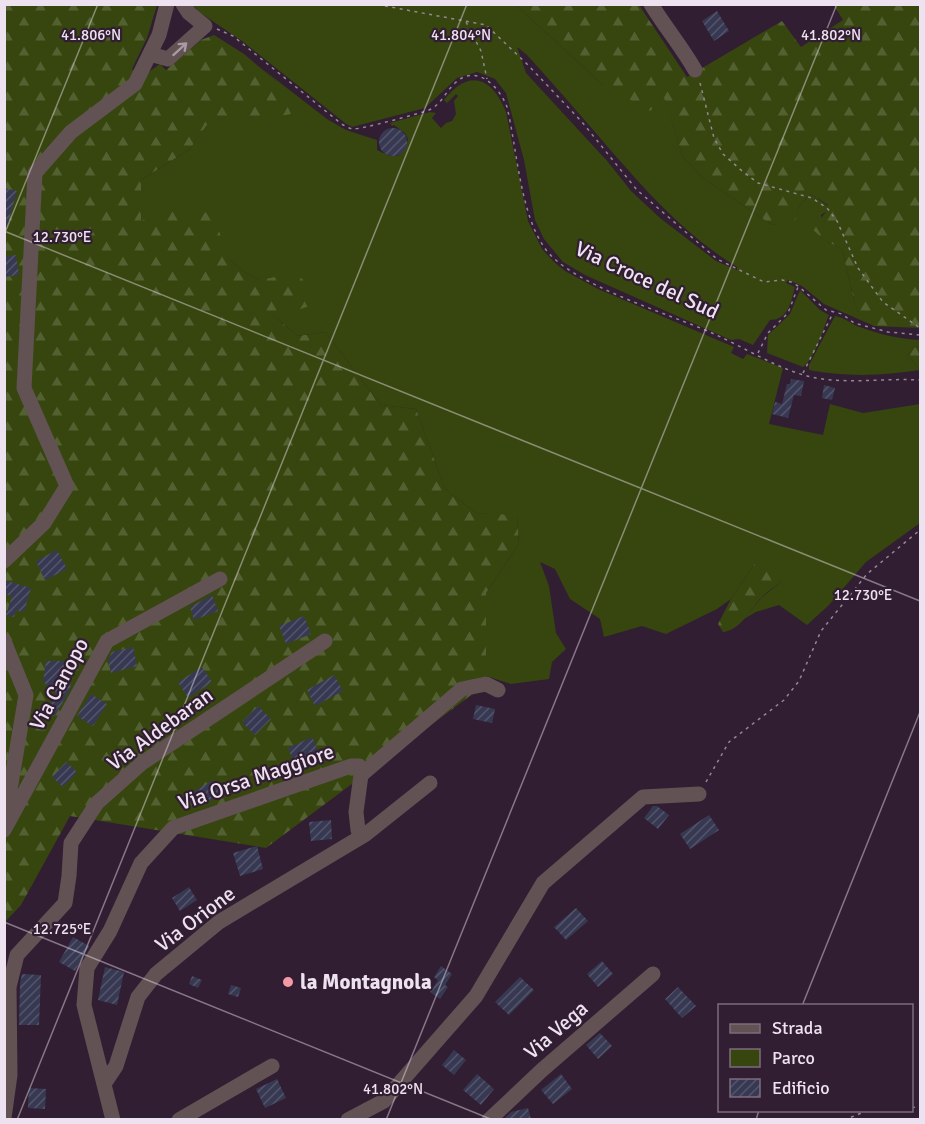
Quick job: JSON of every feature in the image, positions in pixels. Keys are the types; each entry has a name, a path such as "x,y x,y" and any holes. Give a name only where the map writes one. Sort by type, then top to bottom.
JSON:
{"street":[{"path":"4,561 44,523 68,486 24,388 35,173 71,132 135,84 159,34 167,4"},
{"path":"150,54 168,59 205,26 189,13 183,4"},
{"path":"651,4 682,47 695,70"},
{"name":"Via Canopo","path":"4,830 106,641 220,579"},
{"path":"4,640 26,695 4,822"},
{"name":"Via Aldebaran","path":"4,1118 10,1075 9,987 17,955 65,903 71,843 97,803 142,762 325,641"},
{"path":"366,834 358,830 356,770 462,689 486,684 498,690"},
{"name":"Via Orsa Maggiore","path":"113,1119 84,1005 87,968 110,932 141,862 173,828 356,770"},
{"name":"Via Orione","path":"104,1084 116,1066 138,997 156,974 219,922 366,834 430,783"},
{"path":"348,1119 384,1101 476,996 543,883 643,797 699,794"},
{"name":"Via Vega","path":"489,1119 653,974"},
{"path":"179,1119 272,1066"}],"path":[{"path":"355,4 380,5 486,26 520,57 582,122 637,190 717,259 764,282 782,280 798,286 826,310 842,314 854,323 879,330 921,335"},
{"path":"465,21 481,51 487,80"},
{"path":"205,26 232,36 351,129 360,130 429,111 436,106 456,81 464,78 479,76 487,80"},
{"path":"695,70 714,138 723,154 758,183 812,198 827,208 837,222 858,268 883,302 921,327"},
{"name":"Via Croce del Sud","path":"487,80 500,92 504,100 513,130 530,220 544,248 554,259 585,279 803,374 837,380 921,380"},
{"path":"757,355 768,333 788,313 798,286"},
{"path":"803,374 833,313"},
{"path":"699,794 729,742 784,700 799,681 821,631 867,574 921,530"},
{"path":"844,1119 863,1112"}],"green space":[{"path":"5,5 157,5 147,38 132,69 143,76 160,64 166,70 201,40 214,35 244,54 276,81 291,114 213,116 190,149 141,180 141,221 169,206 213,214 229,259 241,270 259,280 297,273 310,288 309,306 276,318 298,336 325,332 381,405 416,409 445,489 476,513 517,515 519,544 486,593 486,684 266,848 70,816 21,905 5,922"},
{"path":"192,5 516,5 602,84 664,97 683,157 703,178 772,225 795,220 800,205 811,194 828,206 826,212 821,215 826,241 842,249 859,316 874,326 824,304 802,286 788,280 786,283 795,287 788,309 781,317 770,320 753,345 739,339 731,340 585,275 563,262 544,239 535,220 524,160 506,93 495,79 477,72 457,78 425,108 352,127 242,41","holes":["517,47 527,55 657,202 695,237 737,267 737,270 716,261 660,218 631,191 608,162 526,73"]},
{"path":"516,5 639,5 687,77 782,21 801,47 843,20 834,5 920,5 920,328 874,326 859,317 842,249 826,241 812,229 826,212 828,205 811,194 800,205 795,221 772,225 703,178 683,157 664,98 650,111 602,84"},
{"path":"261,68 327,119 346,130 377,140 377,150 393,156 403,151 408,139 405,133 390,123 430,112 436,113 432,118 441,128 452,121 456,114 454,101 458,96 456,94 447,103 444,100 453,90 462,83 471,81 487,84 494,91 506,112 528,221 542,249 565,271 598,289 734,347 731,353 743,359 747,354 783,368 769,424 823,435 830,404 863,413 920,404 920,523 866,562 828,606 807,625 779,605 756,612 744,619 761,598 782,581 755,563 731,599 717,609 666,634 642,626 604,637 600,619 570,599 555,569 540,562 549,586 556,633 566,649 552,662 549,679 511,684 486,676 486,593 519,544 517,516 476,513 445,489 416,409 381,405 325,332 298,336 275,317 259,280 241,270 229,259 141,221 141,180 190,149 213,115 280,116 276,81"},
{"path":"800,290 820,310 829,315 816,350 803,367 767,353 768,335 790,314"},
{"path":"835,316 881,334 920,340 920,346 915,347 908,355 920,370 864,375 809,370 809,365"},
{"path":"920,346 920,370 908,355 915,347"},
{"path":"773,559 782,581 762,597 739,624 723,632 718,624 731,599 755,563"}],"building":[{"path":"717,11 729,31 714,41 702,21"},
{"path":"393,128 403,132 407,142 403,152 393,156 383,152 379,142 383,132"},
{"path":"4,188 17,191 7,226 4,226"},
{"path":"16,255 19,275 4,277 4,257"},
{"path":"791,379 804,381 801,396 794,395 788,418 772,414 775,402 782,404 787,384 790,384"},
{"path":"824,385 835,388 832,400 822,398"},
{"path":"57,550 67,569 45,580 36,561"},
{"path":"7,581 31,588 24,612 16,610 14,617 6,615 12,596 4,594"},
{"path":"212,595 218,611 194,620 190,607"},
{"path":"304,616 311,634 286,644 279,626"},
{"path":"133,647 137,666 111,673 108,660 112,652"},
{"path":"46,661 64,661 64,672 72,672 70,689 55,716 47,711 56,692 43,682"},
{"path":"202,667 212,682 188,698 178,682"},
{"path":"334,675 343,691 315,706 307,690"},
{"path":"91,694 107,704 93,726 77,716"},
{"path":"476,705 495,709 492,723 473,719"},
{"path":"258,706 271,719 255,735 242,722"},
{"path":"312,737 321,757 296,768 288,748"},
{"path":"66,762 77,772 63,787 52,777"},
{"path":"213,780 221,794 202,806 193,792"},
{"path":"653,806 657,806 669,815 658,829 644,818"},
{"path":"709,815 719,830 690,849 680,834"},
{"path":"331,820 332,839 311,841 309,822"},
{"path":"257,846 263,869 240,876 233,853"},
{"path":"189,887 197,900 180,911 172,898"},
{"path":"576,908 588,921 566,940 554,927"},
{"path":"73,937 89,946 75,971 59,962"},
{"path":"602,961 613,974 598,987 587,974"},
{"path":"441,966 452,974 445,985 448,987 440,999 430,992 438,980 434,977"},
{"path":"105,967 124,972 117,1005 98,1000"},
{"path":"22,974 41,975 39,1025 19,1025"},
{"path":"192,976 202,980 198,988 189,984"},
{"path":"520,977 534,990 509,1015 495,1002"},
{"path":"231,985 241,988 238,997 228,994"},
{"path":"678,987 696,1006 682,1018 665,999"},
{"path":"600,1033 612,1046 598,1059 586,1045"},
{"path":"454,1050 466,1060 454,1075 442,1065"},
{"path":"477,1074 494,1089 481,1105 463,1090"},
{"path":"561,1074 572,1089 553,1104 541,1090"},
{"path":"277,1079 286,1098 265,1108 256,1089"},
{"path":"29,1088 46,1089 45,1109 28,1108"},
{"path":"528,1108 531,1119 504,1119 511,1112"}],"place":[{"name":"la Montagnola","path":"288,982"}]}
